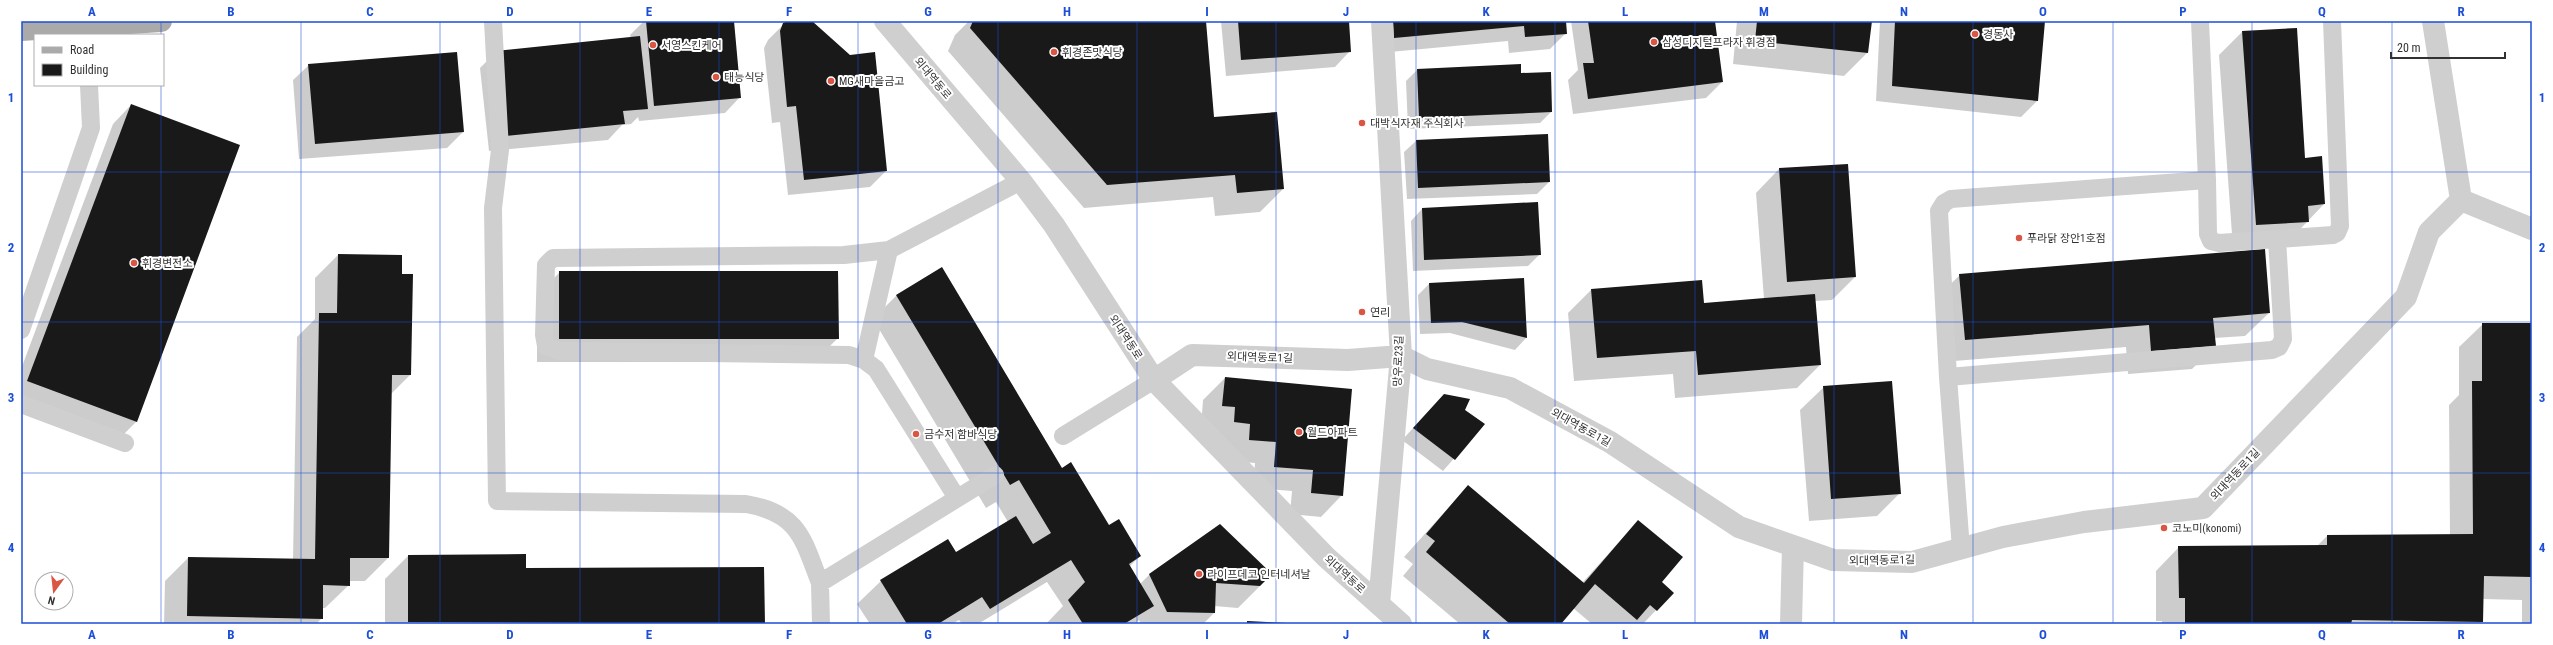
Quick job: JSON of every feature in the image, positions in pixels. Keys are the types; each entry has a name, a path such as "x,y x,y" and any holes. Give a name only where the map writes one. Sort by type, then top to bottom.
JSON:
{"main road":[{"path":"21,30 83,30 161,21"}],"street":[{"name":"외대역동로","path":"885,21 1021,181 1054,226 1154,380 1326,557 1401,624"},
{"name":"망우로23길","path":"1379,604 1401,356 1382,21"},
{"path":"2434,21 2461,200 2532,229"},
{"name":"외대역동로1길","path":"1154,380 1192,356 1348,360 1401,356 1427,369 1510,388 1610,442 1739,527 1833,560 1912,562 2003,537 2084,522 2203,508 2406,297 2429,232 2461,200"},
{"path":"1791,624 1793,546"}],"lane":[{"path":"493,21 500,150 493,208 497,501 746,504 760,507 792,524 802,535 820,583 821,624"},
{"path":"2200,21 2208,234 2211,241 2219,243 2333,235 2337,233 2340,226 2332,21"},
{"path":"21,330 91,128 89,86"},
{"path":"1962,549 1948,377 1939,211 1944,203 1951,199 2207,180"},
{"path":"957,498 876,369 864,360 849,355 559,351 546,346 544,335 546,265 553,258 844,255 888,250 1021,181"},
{"path":"1948,377 2272,350 2279,347 2283,339 2278,239"},
{"path":"864,360 888,250"},
{"path":"1063,436 1154,380"},
{"path":"21,404 125,444"},
{"path":"820,583 995,475"}],"building":[{"path":"646,21 734,21 741,98 654,106"},
{"name":"MG새마을금고","path":"788,21 812,21 850,55 875,52 887,171 804,180 796,106 787,107 780,31 783,23"},
{"path":"973,21 1206,21 1214,117 1277,112 1284,189 1237,193 1235,175 1107,185 970,28"},
{"path":"1238,21 1349,21 1351,52 1241,60"},
{"path":"1393,21 1566,21 1567,34 1525,37 1524,26 1394,38"},
{"name":"삼성디지털프라자 휘경점","path":"1588,21 1715,21 1723,82 1588,99 1583,63 1594,63"},
{"path":"1757,21 1872,21 1868,53 1755,41"},
{"path":"1895,21 2045,21 2038,101 1892,86"},
{"path":"2297,28 2305,158 2322,156 2325,204 2308,206 2309,222 2256,225 2242,31"},
{"path":"640,36 648,109 623,111 625,124 505,136 496,51"},
{"path":"457,52 464,132 315,144 308,64"},
{"path":"1521,64 1521,73 1551,72 1552,112 1419,118 1417,69"},
{"name":"휘경변전소","path":"131,104 240,145 137,422 27,381"},
{"path":"1548,134 1550,182 1418,188 1416,140"},
{"path":"1848,164 1856,277 1787,282 1779,168"},
{"path":"1538,202 1541,255 1424,260 1422,208"},
{"path":"2265,249 2270,313 2213,318 2216,346 2151,351 2149,325 1965,340 1959,274"},
{"path":"338,254 402,255 402,274 413,274 411,375 392,375 389,558 350,558 350,586 323,585 323,619 187,616 188,557 315,559 319,313 337,313"},
{"path":"942,267 1062,468 1071,462 1109,525 1119,519 1141,556 1129,564 1154,606 1124,624 1083,624 1068,600 1085,582 1071,560 990,609 982,597 938,624 907,624 880,580 948,539 956,552 1016,516 1033,544 1051,533 1019,480 1010,485 896,295"},
{"path":"559,271 838,271 839,339 559,339"},
{"path":"1524,278 1527,338 1462,322 1431,323 1429,283"},
{"path":"1702,280 1704,303 1815,294 1821,365 1698,375 1696,351 1597,358 1591,289"},
{"path":"2482,323 2532,323 2532,577 2484,576 2483,622 2352,620 2351,624 2185,624 2185,598 2179,598 2178,546 2327,545 2327,535 2473,534 2472,381 2482,381"},
{"name":"월드아파트","path":"1225,377 1352,389 1343,496 1311,493 1313,470 1274,467 1276,442 1249,440 1250,424 1234,422 1235,407 1222,406"},
{"path":"1892,381 1901,494 1831,499 1823,386"},
{"path":"1444,394 1470,399 1465,410 1485,424 1455,460 1413,428"},
{"path":"1468,485 1584,583 1638,520 1683,557 1662,582 1674,593 1657,611 1650,605 1637,620 1595,584 1561,624 1510,624 1426,552 1435,541 1426,534"},
{"path":"1220,524 1272,574 1260,586 1216,583 1215,613 1167,612 1149,574"},
{"path":"526,554 526,568 764,567 765,624 408,622 408,555"},
{"path":"1247,621 1287,623 1287,624 1247,624"}],"place":[{"name":"경동사","path":"1975,34"},
{"name":"삼성디지털프라자 휘경점","path":"1654,42"},
{"name":"서영스킨케어","path":"653,45"},
{"name":"휘경존맛식당","path":"1054,52"},
{"name":"태능식당","path":"716,77"},
{"name":"MG새마을금고","path":"831,81"},
{"name":"대박식자재 주식회사","path":"1362,123"},
{"name":"푸라닭 장안1호점","path":"2019,238"},
{"name":"휘경변전소","path":"134,263"},
{"name":"연리","path":"1362,312"},
{"name":"월드아파트","path":"1299,432"},
{"name":"금수저 함바식당","path":"916,434"},
{"name":"코노미(konomi)","path":"2164,528"},
{"name":"라이프데코 인터네셔날","path":"1199,574"}]}
